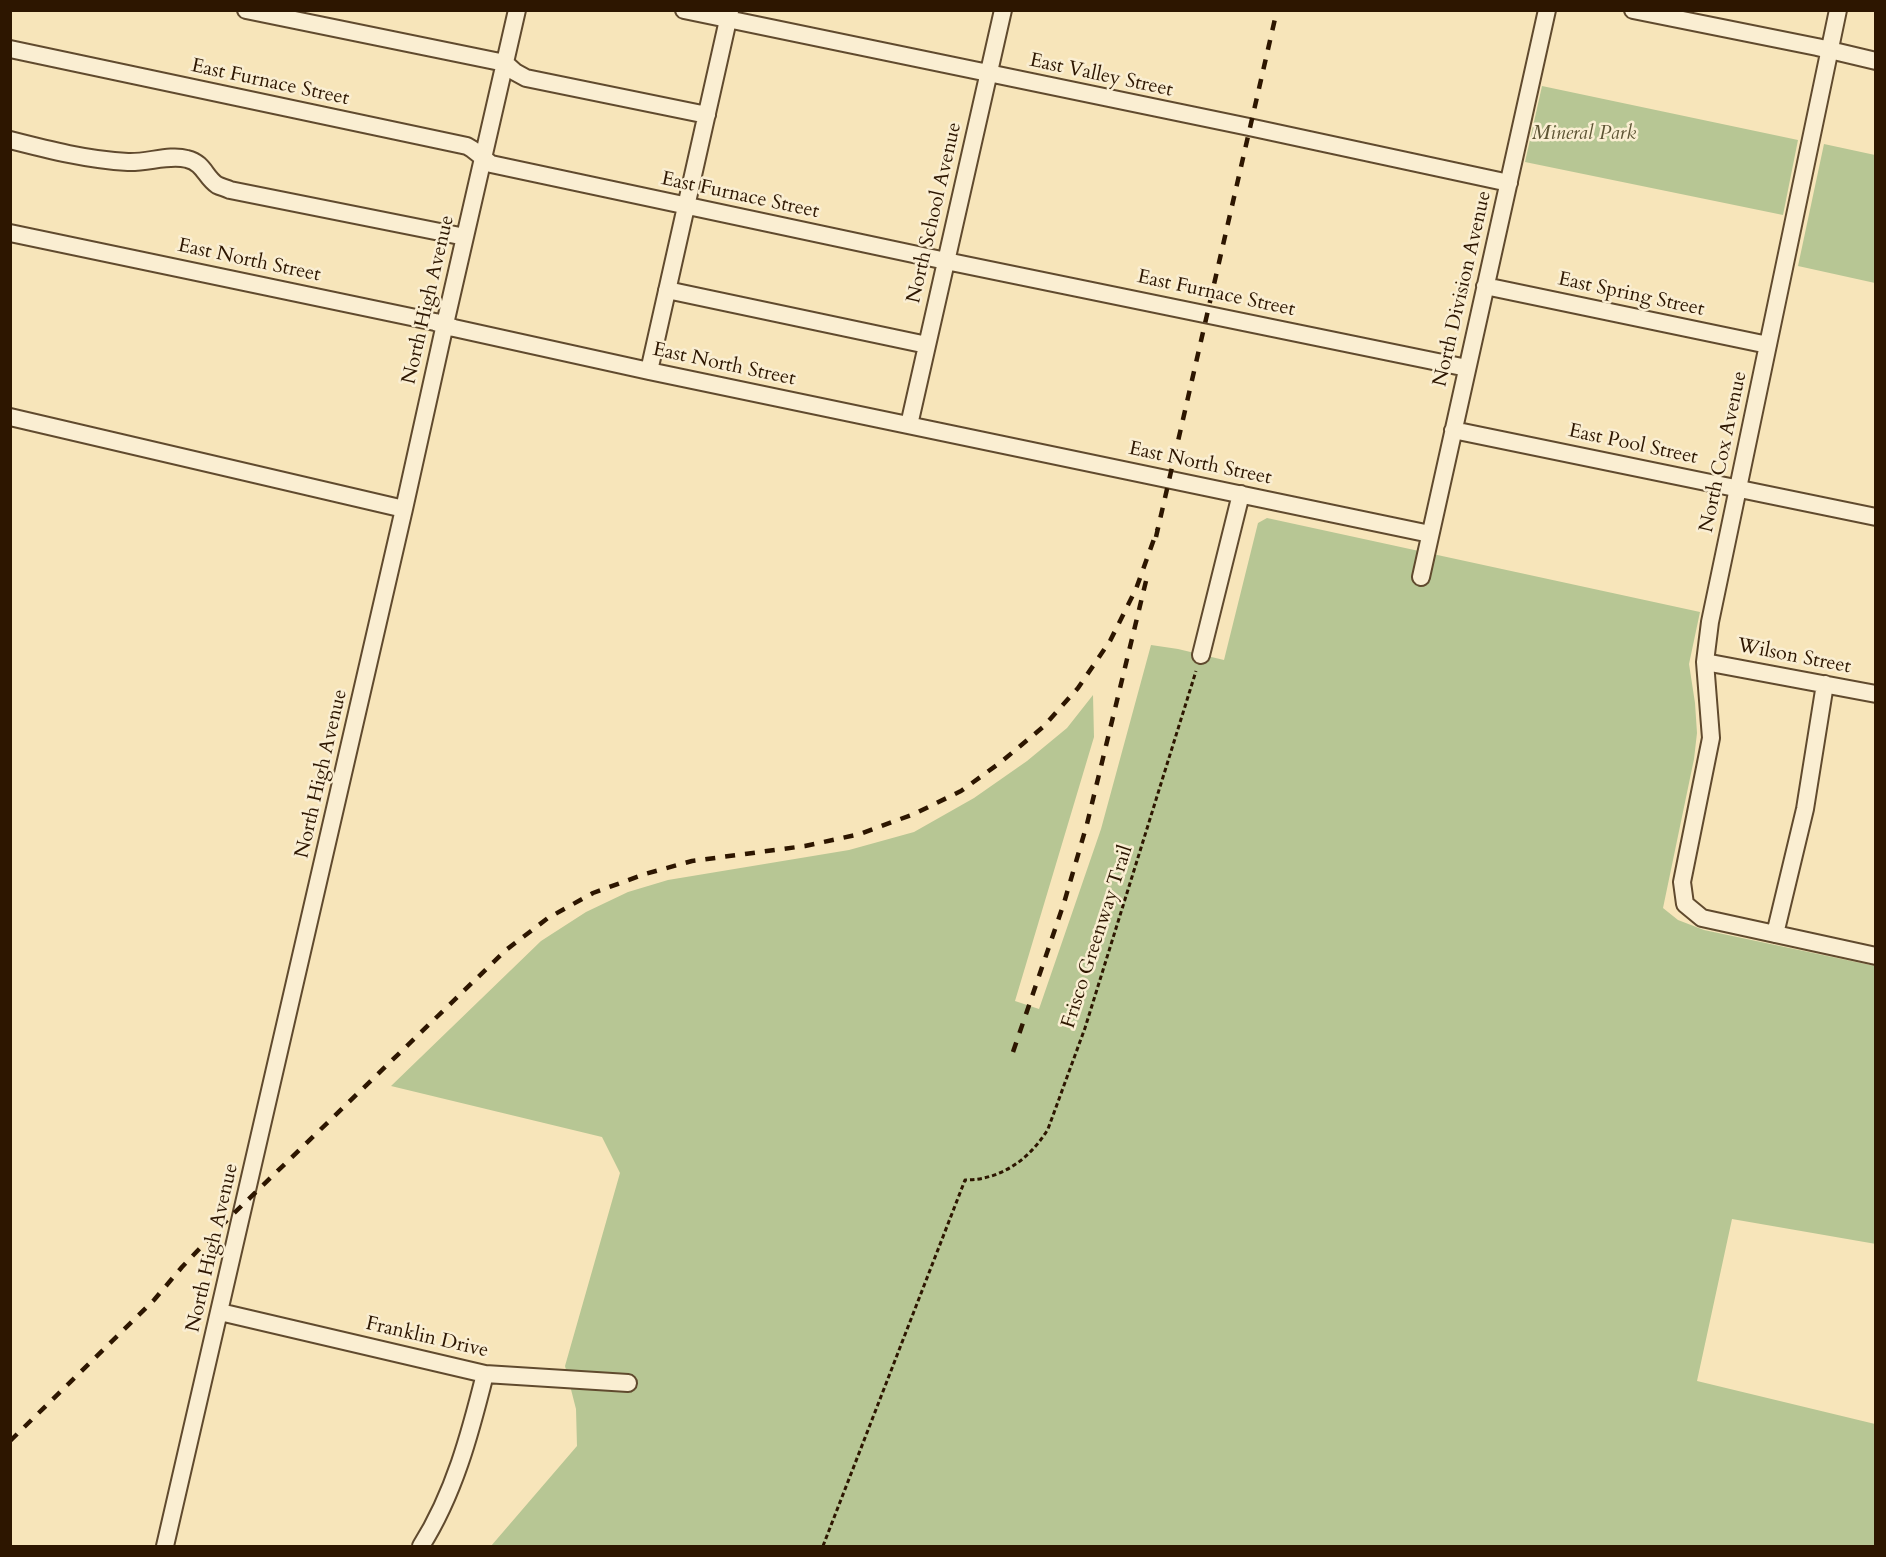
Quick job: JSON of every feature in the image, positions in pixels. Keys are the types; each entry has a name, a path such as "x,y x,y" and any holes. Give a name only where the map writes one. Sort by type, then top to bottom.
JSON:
{"street":[{"path":"246,10 505,63 526,78 707,115"},
{"name":"North High Avenue","path":"165,1546 405,509 444,324 517,10"},
{"name":"East Valley Street","path":"684,10 730,15 988,74 1509,183"},
{"name":"North School Avenue","path":"909,425 1003,10"},
{"name":"North Division Avenue","path":"1420,577 1547,10"},
{"path":"1634,10 1875,61"},
{"name":"North Cox Avenue","path":"1775,934 1702,918 1685,904 1682,882 1711,738 1706,662 1710,622 1838,10"},
{"path":"649,371 730,15"},
{"name":"East Furnace Street","path":"10,49 467,147 491,164 946,261 1467,368"},
{"path":"10,140 66,154 129,162 155,161 171,157 185,158 201,166 216,185 230,190 465,237"},
{"name":"East North Street","path":"10,233 444,324 649,371 1430,534"},
{"name":"East Spring Street","path":"1485,286 1768,345"},
{"path":"667,290 927,345"},
{"path":"10,417 405,509"},
{"name":"East Pool Street","path":"1454,430 1875,517"},
{"path":"1201,655 1241,494"},
{"name":"Wilson Street","path":"1706,662 1875,694"},
{"path":"1825,684 1805,809 1775,934 1875,956"},
{"name":"Franklin Drive","path":"219,1312 485,1374 628,1383"},
{"path":"420,1546 453,1482 485,1374"}],"path":[{"name":"Frisco Greenway Trail","path":"823,1546 965,1180 994,1175 1014,1165 1029,1155 1048,1129 1085,1028 1201,655"}],"green space":[{"name":"Mineral Park","path":"1542,86 1798,140 1783,215 1525,162"},
{"path":"1824,144 1875,155 1875,283 1798,266"},
{"path":"1267,518 1700,612 1689,664 1697,733 1694,759 1663,908 1678,920 1704,930 1875,966 1876,1244 1732,1219 1697,1381 1875,1424 1875,1546 491,1546 577,1446 576,1409 565,1366 620,1173 602,1137 391,1086 541,941 586,912 628,892 668,880 849,850 914,832 974,798 1027,761 1067,728 1093,695 1094,737 1015,1001 1039,1009 1101,829 1151,645 1224,660 1258,523"}],"railway":[{"path":"1156,537 1277,10"},
{"path":"10,1441 154,1300 228,1219 506,950 548,918 593,893 645,874 692,861 805,846 860,834 914,814 961,791 1001,762 1043,727 1078,688 1110,641 1136,589 1158,528"},
{"path":"1013,1052 1064,903 1087,824 1146,581"}]}
